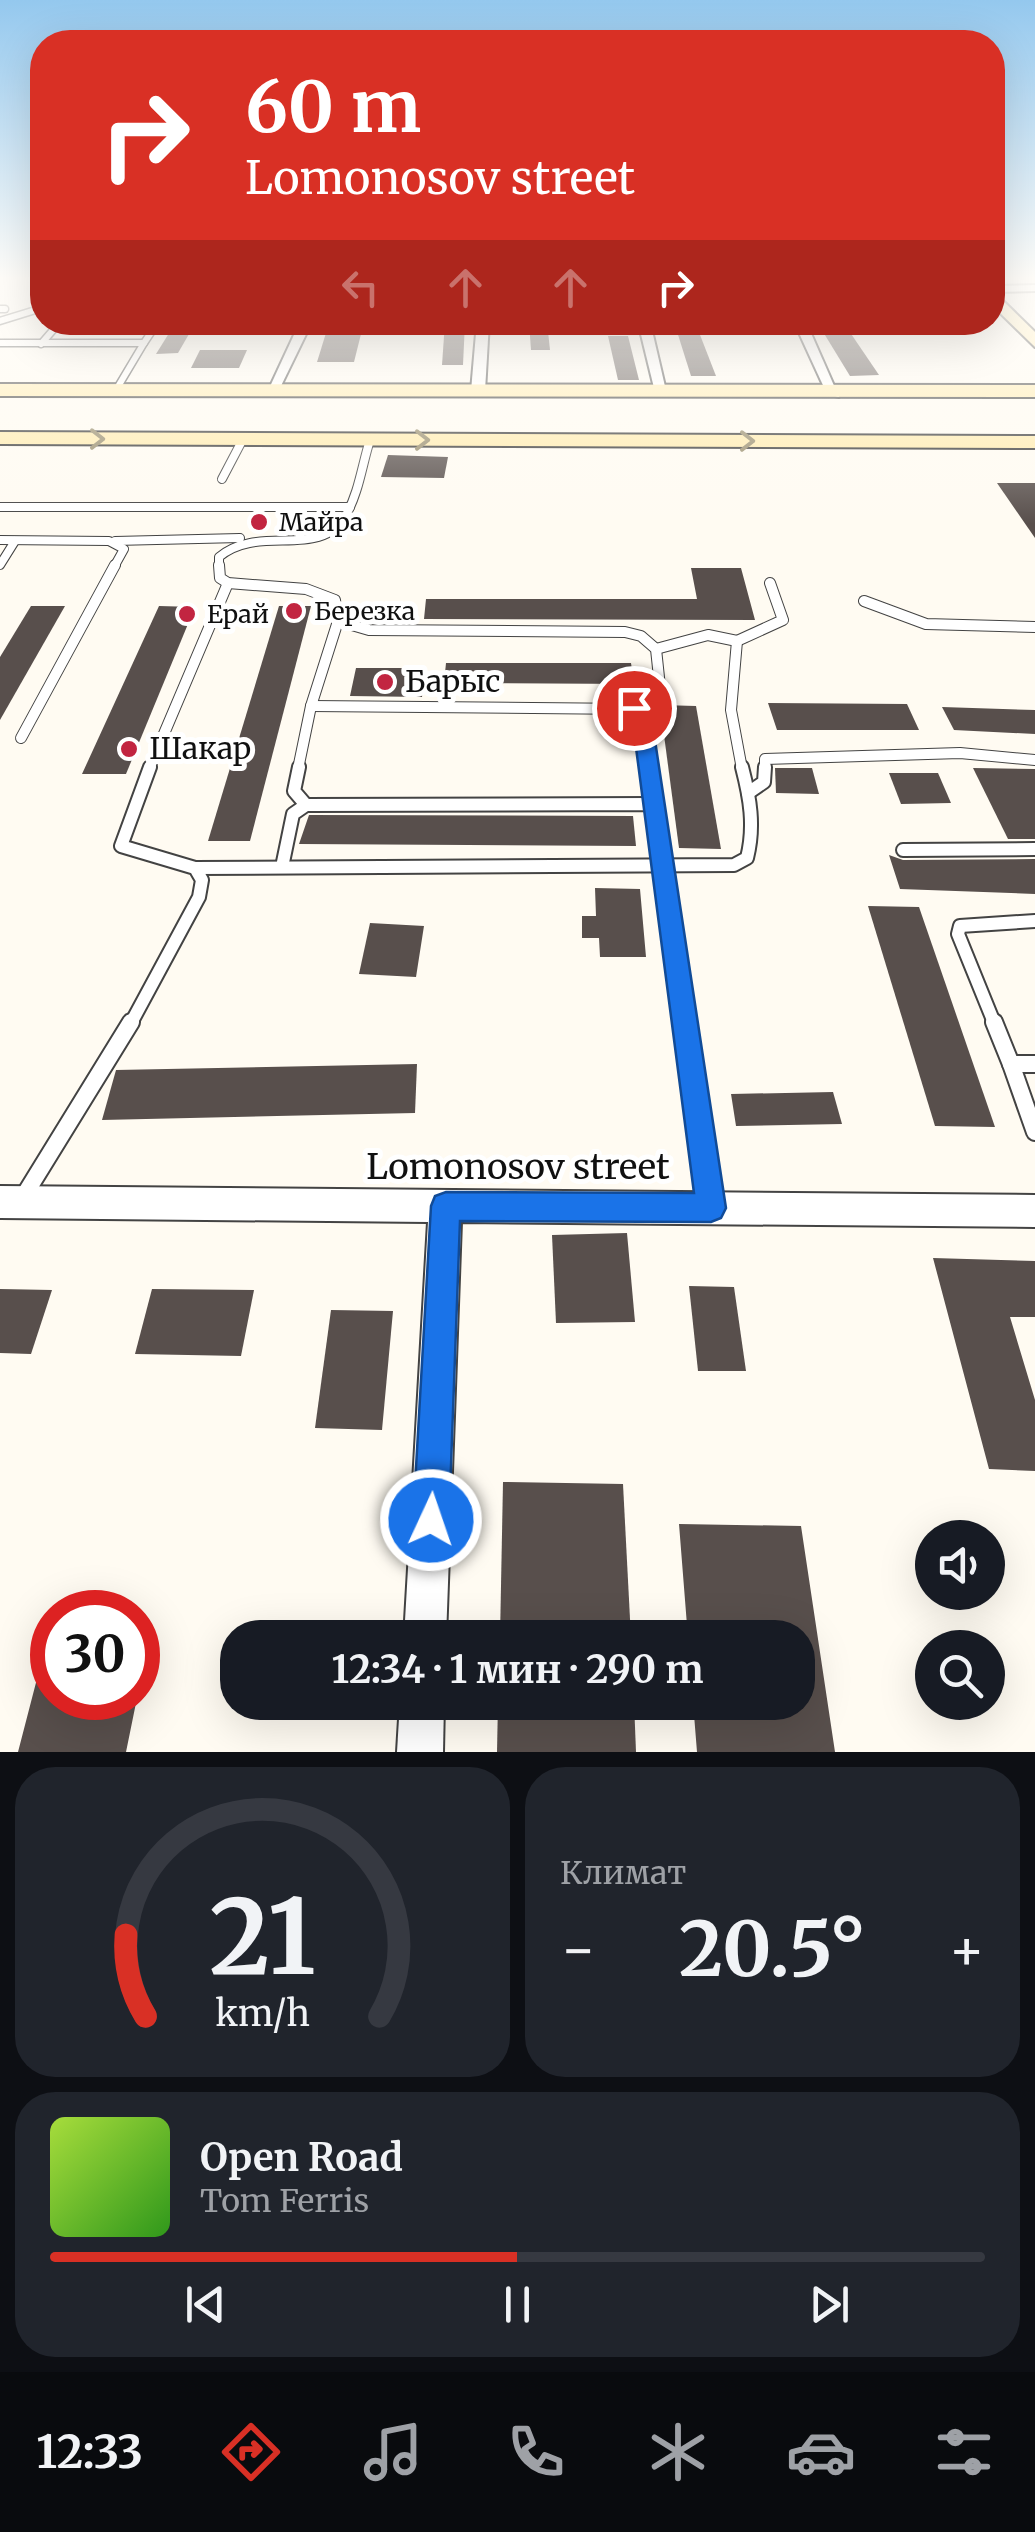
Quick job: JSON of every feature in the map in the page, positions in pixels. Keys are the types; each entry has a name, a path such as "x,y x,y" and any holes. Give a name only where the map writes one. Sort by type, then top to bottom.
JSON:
{"main road":[{"path":"0,390 478,391 558,416 1035,442"},
{"path":"2,441 370,440 558,416 662,392 1035,391"}],"street":[{"path":"272,390 287,361"},
{"path":"478,391 480,361"},
{"path":"654,361 662,392"},
{"path":"818,361 834,394"},
{"name":"Lomonosov street","path":"10,1202 1035,1211"},
{"path":"427,1620 446,1206"},
{"path":"420,1752 421,1720"}],"lane":[{"path":"116,390 133,361"},
{"path":"222,479 243,439"},
{"path":"0,540 318,538 333,532 350,507 370,440"},
{"path":"0,507 350,507"},
{"path":"257,538 229,546 220,557 220,578 228,583 320,593 335,600 338,621 310,706 294,791 306,805"},
{"path":"0,565 14,541"},
{"path":"21,738 124,549 109,541"},
{"path":"228,583 127,822 122,846 195,868 734,866 747,858 751,847 748,793 730,717 737,641"},
{"path":"656,649 709,635 722,634 737,641 783,620 770,583"},
{"path":"864,601 888,616 925,626 1035,627"},
{"path":"310,706 634,708 648,704 660,688 656,649 640,636 625,632 369,630 338,621"},
{"path":"634,708 641,714 711,1208"},
{"path":"748,793 764,782 765,759 960,752 1035,760"},
{"path":"282,867 293,814 306,805 653,804"},
{"path":"903,850 1035,849"},
{"path":"10,1202 155,984 200,897 202,880 195,868"},
{"path":"1035,921 968,922 960,926 958,934 1035,1132"},
{"path":"1010,1064 1035,1064"}],"building":[{"path":"195,361 242,361 239,368 191,368"},
{"path":"442,361 463,361 463,365 442,365"},
{"path":"614,361 634,361 639,380 618,380"},
{"path":"686,361 710,361 716,376 691,376"},
{"path":"841,361 869,361 879,375 850,376"},
{"path":"388,455 448,457 444,478 381,477"},
{"path":"997,483 1035,483 1035,538"},
{"path":"691,568 741,568 755,620 424,619 426,599 697,599"},
{"path":"31,606 65,606 0,720 0,657"},
{"path":"159,606 195,607 126,774 82,774"},
{"path":"279,606 311,606 250,841 208,841"},
{"path":"446,663 631,663 634,684 444,683"},
{"path":"356,668 425,668 422,697 350,696"},
{"path":"768,703 907,704 919,730 777,730"},
{"path":"660,705 696,706 721,849 679,848"},
{"path":"942,707 1035,710 1035,734 954,730"},
{"path":"775,768 812,768 819,794 776,793"},
{"path":"973,768 1035,769 1035,839 1008,839"},
{"path":"889,773 938,773 951,803 901,804"},
{"path":"309,815 633,816 636,846 299,844"},
{"path":"889,855 903,860 1035,859 1035,894 900,889"},
{"path":"595,888 640,889 646,957 600,957 599,938 582,938 582,916 596,916"},
{"path":"868,906 919,907 995,1127 935,1126"},
{"path":"370,923 424,926 416,977 359,974"},
{"path":"417,1064 415,1113 102,1120 116,1070"},
{"path":"833,1092 842,1124 736,1126 731,1094"},
{"path":"627,1233 635,1322 556,1323 552,1235"},
{"path":"933,1258 1035,1261 1035,1317 1010,1317 1035,1400 1035,1471 989,1469"},
{"path":"689,1286 734,1287 746,1371 698,1371"},
{"path":"0,1289 52,1290 31,1354 0,1353"},
{"path":"152,1289 254,1290 241,1356 135,1354"},
{"path":"331,1310 393,1311 382,1430 315,1428"},
{"path":"503,1482 623,1484 630,1620 500,1620"},
{"path":"679,1524 801,1526 835,1752 697,1752 694,1720 815,1720 815,1620 687,1620"},
{"path":"30,1706 30,1720 133,1720 126,1752 18,1752"},
{"path":"498,1720 635,1720 636,1752 497,1752"}],"place":[{"name":"Майра","path":"259,522"},
{"name":"Березка","path":"294,611"},
{"name":"Ерай","path":"187,614"},
{"name":"Барыс","path":"385,682"},
{"name":"Шакар","path":"129,749"}],"route":[{"path":"431,1520 446,1206 711,1208 641,714 634,708"}]}
